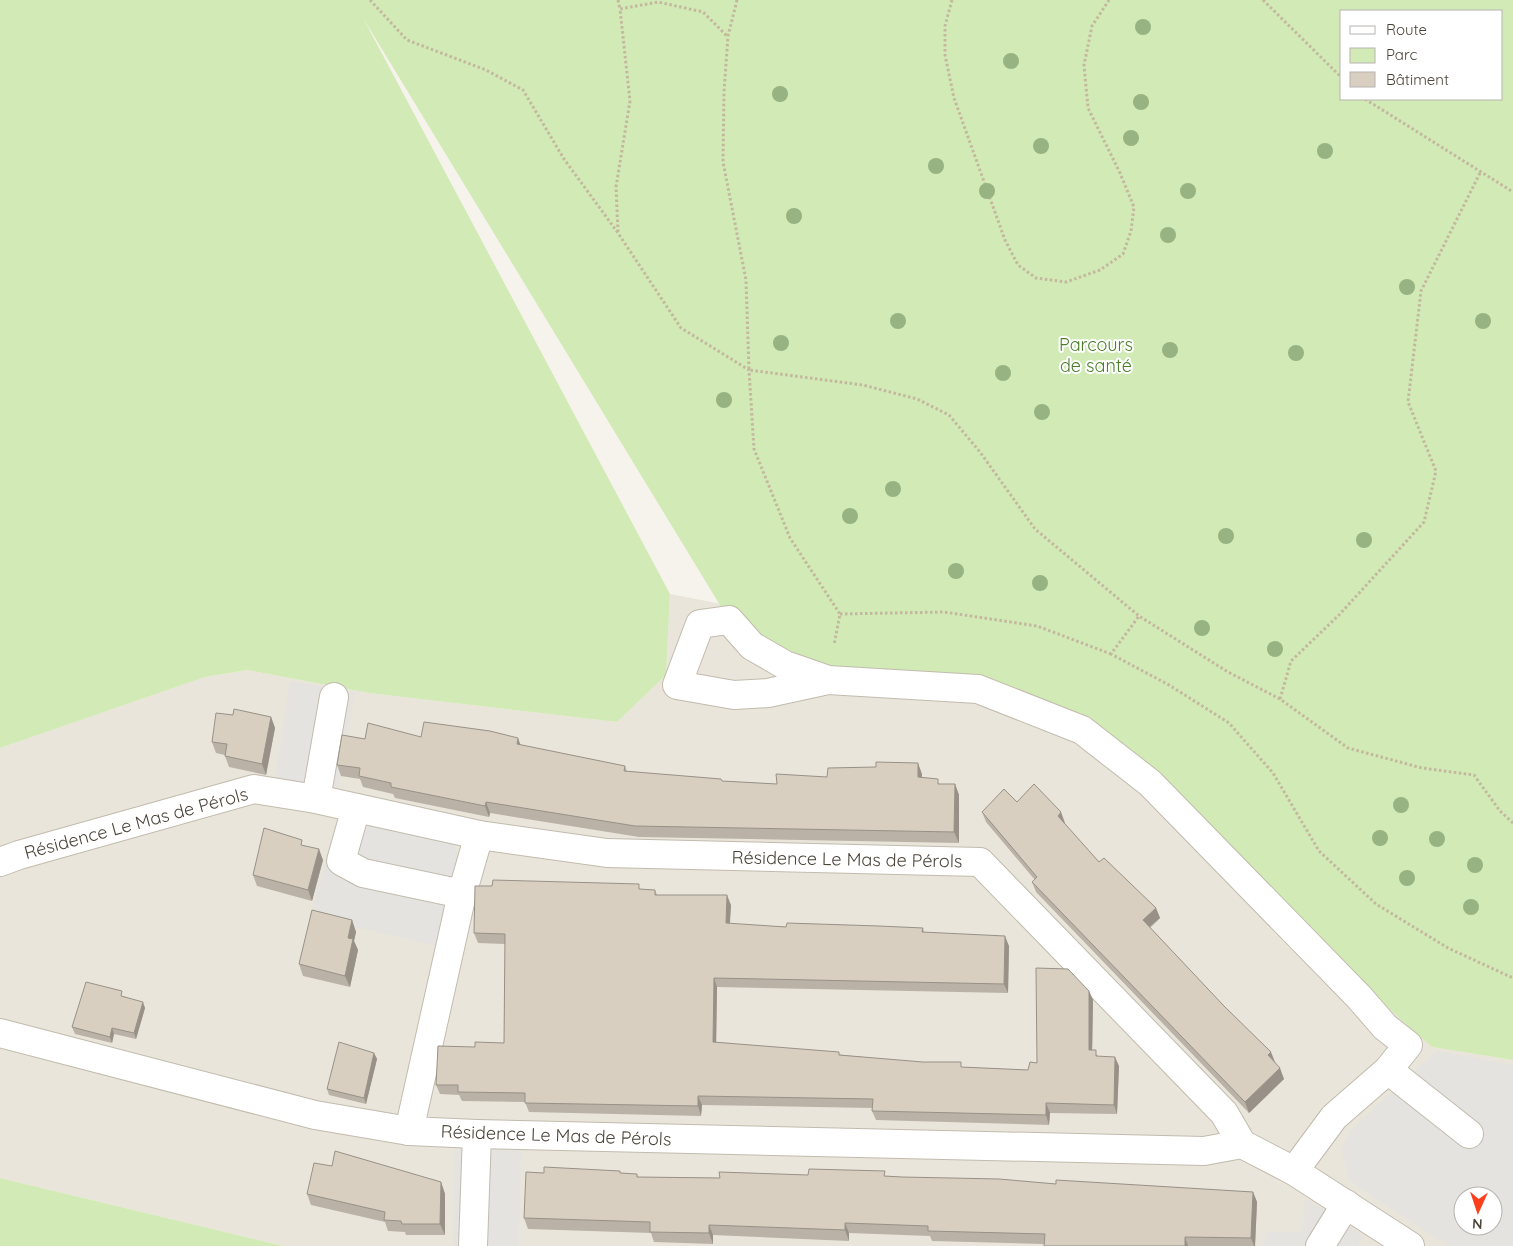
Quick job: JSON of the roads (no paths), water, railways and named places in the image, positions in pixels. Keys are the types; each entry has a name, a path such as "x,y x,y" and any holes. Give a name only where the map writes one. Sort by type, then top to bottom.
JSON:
{"street":[{"path":"828,680 785,665 752,646 729,620 700,624 677,685 734,695 768,693 828,680 978,689 1082,730 1150,783 1359,997 1385,1027 1408,1045 1388,1070 1334,1117 1294,1171"},
{"path":"316,799 334,696"},
{"name":"Résidence Le Mas de Pérols","path":"0,862 18,855 254,790 316,799 479,835 607,853 980,862 1224,1113 1242,1144 1204,1151 477,1134 409,1130 315,1115 0,1033"},
{"path":"356,808 341,861 363,873 462,894"},
{"path":"409,1130 462,894 479,835"},
{"path":"1388,1070 1469,1134"},
{"path":"473,1246 477,1134"},
{"path":"1242,1144 1294,1171 1410,1246"},
{"path":"1320,1246 1346,1204"}],"park label":[{"name":"Parcours de santé","path":"1096,354"}]}
